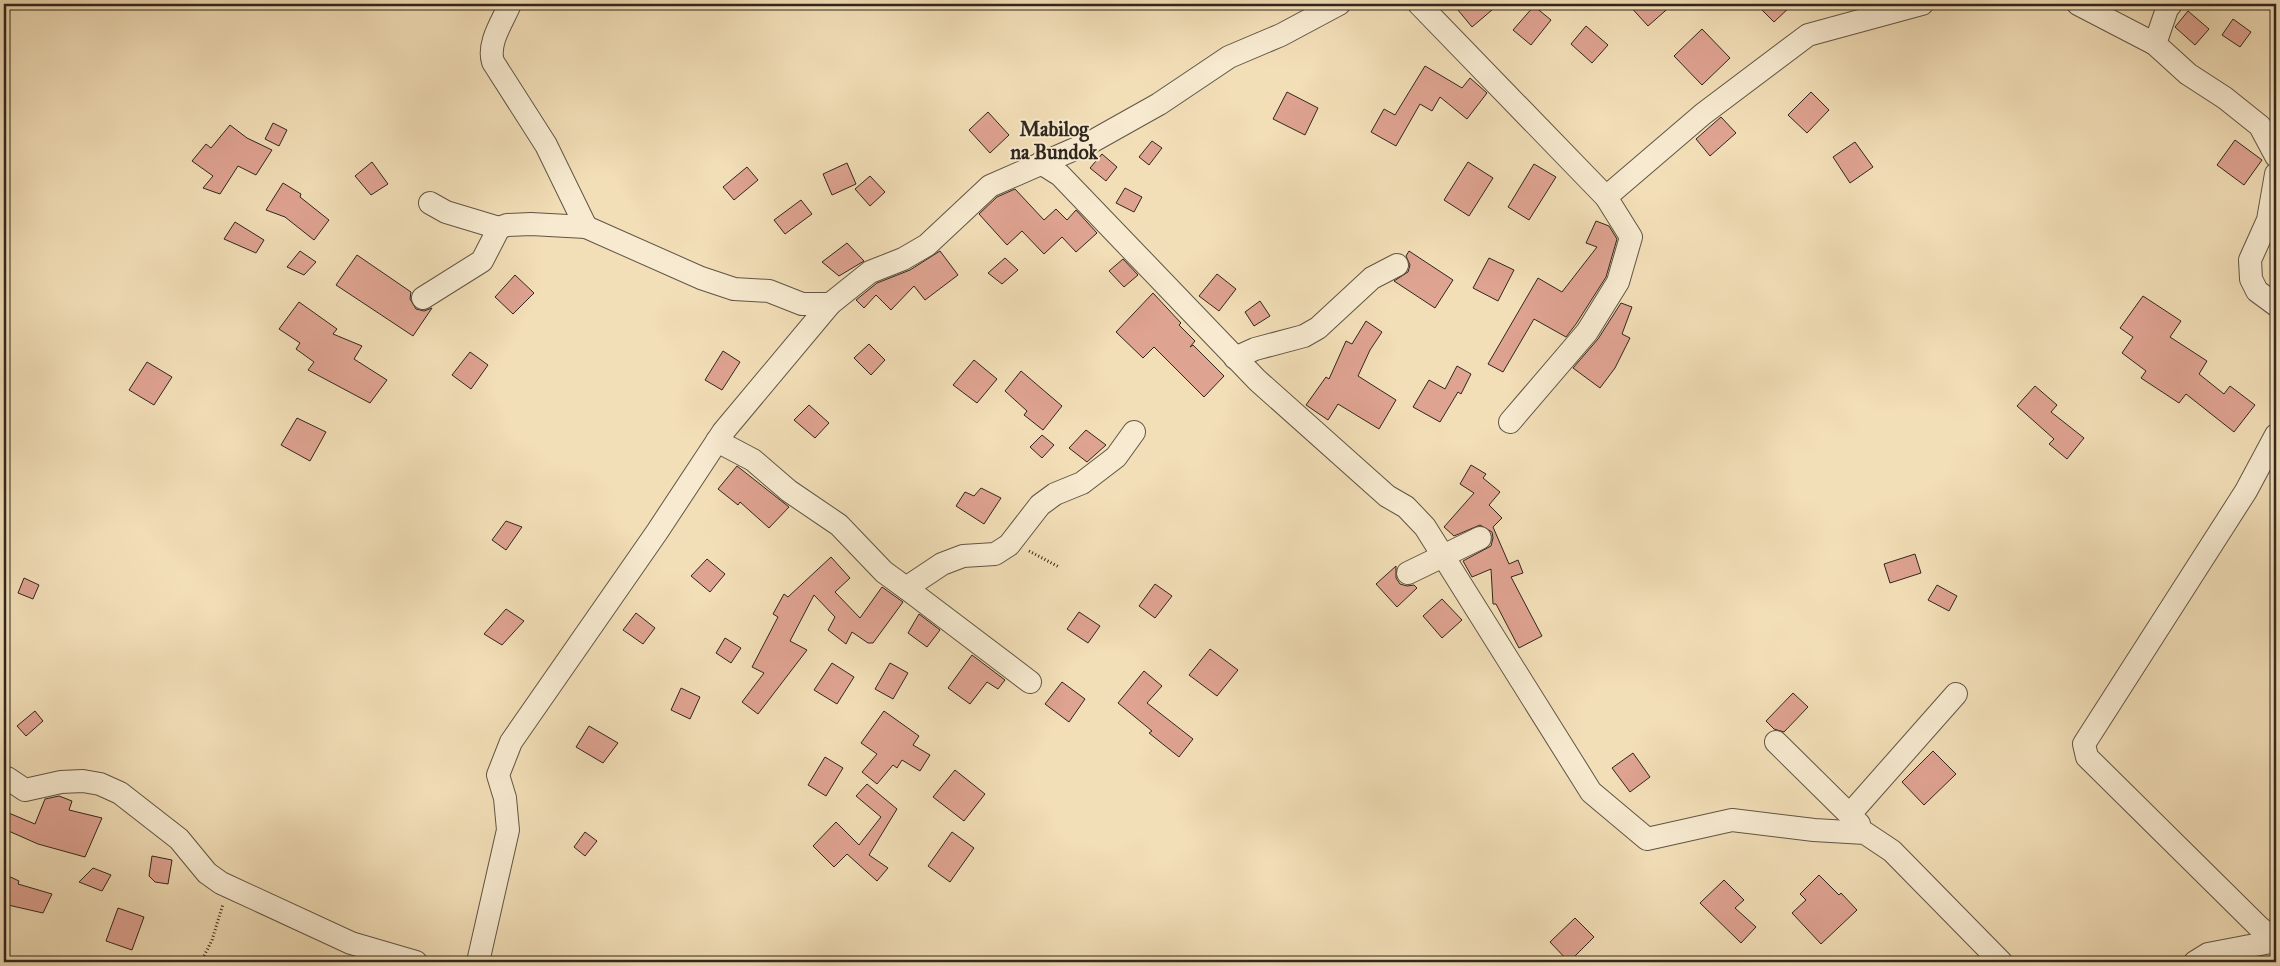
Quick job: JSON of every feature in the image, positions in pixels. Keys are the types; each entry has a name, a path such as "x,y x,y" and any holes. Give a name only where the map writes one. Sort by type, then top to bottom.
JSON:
{"street":[{"path":"510,4 494,41 491,54 493,62 546,145 586,227"},
{"path":"478,962 508,830 505,798 498,775 511,742 717,441 830,304 870,272 903,259 927,244 990,186 1093,141 1159,104 1229,57 1281,35 1339,4"},
{"path":"1419,4 1606,197 1631,237 1618,282 1587,332 1510,422"},
{"path":"1606,197 1703,114 1808,36 1922,4"},
{"path":"2078,4 2155,44 2188,74 2225,98 2260,126 2276,156"},
{"path":"2155,44 2167,9 2171,4"},
{"path":"1041,163 1060,175 1235,358 1317,434 1354,464 1368,480 1387,496 1406,507 1426,527 1442,556 1591,792 1647,839 1732,820 1814,830 1865,833"},
{"path":"2276,174 2268,220 2250,260 2251,279 2257,291 2276,305"},
{"path":"430,203 446,212 499,228 508,225 531,224 586,227 701,278 734,289 768,291 802,304 830,304"},
{"path":"423,298 482,261 499,228"},
{"path":"1235,358 1255,349 1304,336 1318,328 1372,278 1397,265"},
{"path":"906,588 942,564 963,556 995,554 1009,545 1040,505 1055,494 1082,483 1116,457 1134,432"},
{"path":"2276,435 2246,491 2084,744 2087,757 2259,927 2276,940"},
{"path":"717,441 753,460 789,491 839,525 884,572 1030,682"},
{"path":"1408,573 1480,538"},
{"path":"1850,814 1956,694"},
{"path":"1776,742 1850,814 1865,833 1892,851 2001,962"},
{"path":"7,778 25,790 61,782 83,781 100,784 120,793 179,839 207,873 240,893 300,918 351,943 416,962"},
{"path":"2196,962 2208,954 2276,940"}],"path":[{"path":"1009,545 1043,558 1059,567"},
{"path":"201,962 212,940 223,905 228,898 240,893"}],"building":[{"path":"1453,4 1499,4 1472,27"},
{"path":"1628,4 1673,4 1648,26"},
{"path":"1756,4 1793,4 1774,22"},
{"path":"1534,6 1551,20 1531,45 1513,30"},
{"path":"2188,11 2209,29 2195,45 2175,27"},
{"path":"2233,19 2251,32 2240,47 2222,35"},
{"path":"1586,26 1608,45 1592,63 1571,44"},
{"path":"1702,29 1730,58 1702,85 1674,56"},
{"path":"1425,66 1462,88 1470,78 1487,93 1467,119 1440,97 1432,111 1420,104 1396,146 1371,132 1384,109 1395,115"},
{"path":"1287,92 1318,108 1305,135 1273,119"},
{"path":"1811,92 1829,110 1807,133 1788,115"},
{"path":"988,112 1009,135 990,153 969,130"},
{"path":"1721,117 1736,133 1710,156 1696,139"},
{"path":"273,123 287,130 279,146 265,139"},
{"path":"230,125 247,138 272,150 256,175 238,166 220,194 203,188 213,176 192,161 206,144 211,148"},
{"path":"2235,140 2262,160 2244,185 2217,165"},
{"path":"1152,141 1162,148 1149,165 1139,157"},
{"path":"1855,142 1873,167 1850,183 1833,157"},
{"path":"1102,154 1117,167 1106,181 1090,168"},
{"path":"372,162 388,184 371,195 355,176"},
{"path":"1468,162 1493,178 1469,216 1444,200"},
{"path":"847,163 856,184 832,195 823,174"},
{"path":"1534,164 1556,177 1529,220 1508,207"},
{"path":"747,167 758,180 734,200 723,187"},
{"path":"870,176 885,192 870,206 855,189"},
{"path":"283,183 301,194 300,197 329,220 314,240 285,217 266,210"},
{"path":"1125,188 1142,197 1134,212 1116,203"},
{"path":"1015,189 1044,220 1056,209 1067,220 1076,210 1097,233 1076,252 1062,237 1044,254 1022,231 1007,245 979,214 997,197"},
{"path":"801,200 812,214 785,234 774,220"},
{"path":"1596,221 1609,226 1617,239 1606,277 1576,324 1566,337 1534,319 1503,372 1488,364 1538,278 1562,292 1597,247 1586,243"},
{"path":"235,222 264,240 256,253 224,239"},
{"path":"847,243 864,261 839,276 822,262"},
{"path":"300,251 316,262 304,275 287,267"},
{"path":"940,251 958,275 925,300 914,286 891,310 876,295 864,308 856,300 877,283 910,270"},
{"path":"1409,251 1453,280 1435,308 1394,281 1408,272 1410,265 1406,256"},
{"path":"357,255 411,292 410,299 416,309 424,311 432,308 413,336 336,285"},
{"path":"1005,258 1018,270 1002,284 988,273"},
{"path":"1489,258 1514,270 1498,301 1473,288"},
{"path":"1123,259 1138,275 1124,287 1109,271"},
{"path":"1217,274 1236,289 1219,311 1199,296"},
{"path":"515,275 534,293 513,314 495,297"},
{"path":"1153,293 1181,323 1179,325 1195,341 1190,347 1193,345 1224,376 1204,397 1154,347 1143,358 1116,332"},
{"path":"2143,296 2181,321 2170,337 2207,361 2199,374 2224,394 2230,386 2255,405 2234,432 2186,394 2179,403 2141,378 2146,371 2122,353 2133,337 2120,328"},
{"path":"1260,301 1270,316 1254,326 1245,312"},
{"path":"299,302 337,329 333,334 362,346 354,359 387,380 370,403 308,370 314,362 296,349 300,343 279,329"},
{"path":"1621,303 1632,307 1622,334 1630,338 1615,368 1600,388 1573,368 1598,339"},
{"path":"1366,321 1382,332 1370,350 1358,376 1396,400 1379,429 1338,404 1328,420 1306,405 1326,377 1329,379 1346,341 1352,344"},
{"path":"869,344 885,360 871,375 854,358"},
{"path":"723,351 740,362 722,390 705,380"},
{"path":"470,352 488,365 471,389 452,375"},
{"path":"974,360 997,379 977,403 953,385"},
{"path":"147,362 172,377 154,405 129,390"},
{"path":"1457,366 1471,374 1461,394 1458,392 1440,422 1413,407 1429,380 1445,389"},
{"path":"1021,371 1062,406 1043,430 1024,415 1027,411 1005,391"},
{"path":"2035,386 2057,405 2051,412 2084,438 2067,459 2049,444 2054,439 2017,406"},
{"path":"809,405 829,423 815,438 794,420"},
{"path":"297,418 326,432 310,461 281,445"},
{"path":"1086,430 1106,445 1087,462 1069,448"},
{"path":"1042,435 1054,445 1042,458 1030,447"},
{"path":"1471,465 1486,474 1483,478 1500,492 1489,505 1502,518 1493,527 1509,564 1518,560 1523,573 1511,577 1542,636 1519,648 1496,604 1493,604 1491,569 1472,577 1463,561 1491,546 1492,532 1480,525 1454,536 1444,527 1474,493 1460,484"},
{"path":"737,466 789,507 769,528 740,502 738,505 718,489"},
{"path":"981,488 1001,498 984,524 956,506 965,492 974,496"},
{"path":"506,521 522,527 506,550 492,540"},
{"path":"1915,554 1921,573 1890,583 1884,564"},
{"path":"831,557 850,578 835,592 860,618 882,587 903,602 873,643 868,643 852,632 846,644 828,630 835,617 814,595 790,641 807,650 758,714 742,702 764,673 752,667 778,617 773,614 784,594 788,597"},
{"path":"707,559 725,574 710,592 691,576"},
{"path":"1396,566 1396,578 1400,584 1414,585 1417,588 1397,607 1376,584"},
{"path":"24,578 39,585 33,599 18,593"},
{"path":"1155,584 1172,596 1155,618 1139,606"},
{"path":"1937,585 1957,596 1949,611 1928,600"},
{"path":"1442,599 1462,620 1442,638 1423,616"},
{"path":"506,609 524,621 502,645 484,634"},
{"path":"1079,612 1100,626 1088,643 1067,629"},
{"path":"636,613 655,628 643,644 623,630"},
{"path":"919,614 940,630 927,647 908,633"},
{"path":"725,638 741,648 731,663 716,653"},
{"path":"1210,649 1238,670 1217,696 1189,675"},
{"path":"972,655 1005,680 998,689 987,682 970,704 948,688"},
{"path":"832,663 854,677 837,704 814,690"},
{"path":"890,663 908,673 893,699 875,689"},
{"path":"1144,671 1162,686 1147,703 1193,739 1179,757 1149,733 1152,731 1118,703"},
{"path":"1062,682 1085,699 1069,722 1045,704"},
{"path":"681,688 700,697 690,719 671,710"},
{"path":"1793,693 1808,707 1784,732 1774,729 1766,721"},
{"path":"35,711 43,721 26,736 17,726"},
{"path":"884,711 919,736 913,745 930,755 920,771 902,760 897,768 893,765 877,784 862,772 877,754 861,743"},
{"path":"589,726 618,743 603,763 576,747"},
{"path":"1933,751 1956,774 1924,805 1902,782"},
{"path":"1633,753 1650,777 1630,792 1612,768"},
{"path":"825,757 843,768 826,796 808,785"},
{"path":"955,770 985,794 964,821 933,797"},
{"path":"867,784 897,809 869,855 888,868 877,881 847,854 834,867 813,846 836,822 859,845 881,817 856,796"},
{"path":"59,796 72,801 69,810 102,818 85,857 38,844 4,829 4,811 35,824 45,799"},
{"path":"585,832 597,841 585,856 574,847"},
{"path":"952,832 974,848 950,882 928,866"},
{"path":"152,856 172,860 168,884 155,882 149,876"},
{"path":"93,868 111,875 102,891 79,882"},
{"path":"4,874 19,881 18,884 52,894 43,913 8,905 4,913"},
{"path":"1819,875 1839,895 1841,893 1857,910 1821,944 1792,913 1806,900 1800,894"},
{"path":"1724,880 1744,900 1735,908 1756,927 1741,943 1700,903"},
{"path":"118,908 144,917 132,950 106,941"},
{"path":"1575,918 1594,937 1569,962 1550,942"}],"district":[{"name":"Mabilog na Bundok","path":"1054,140"}]}
